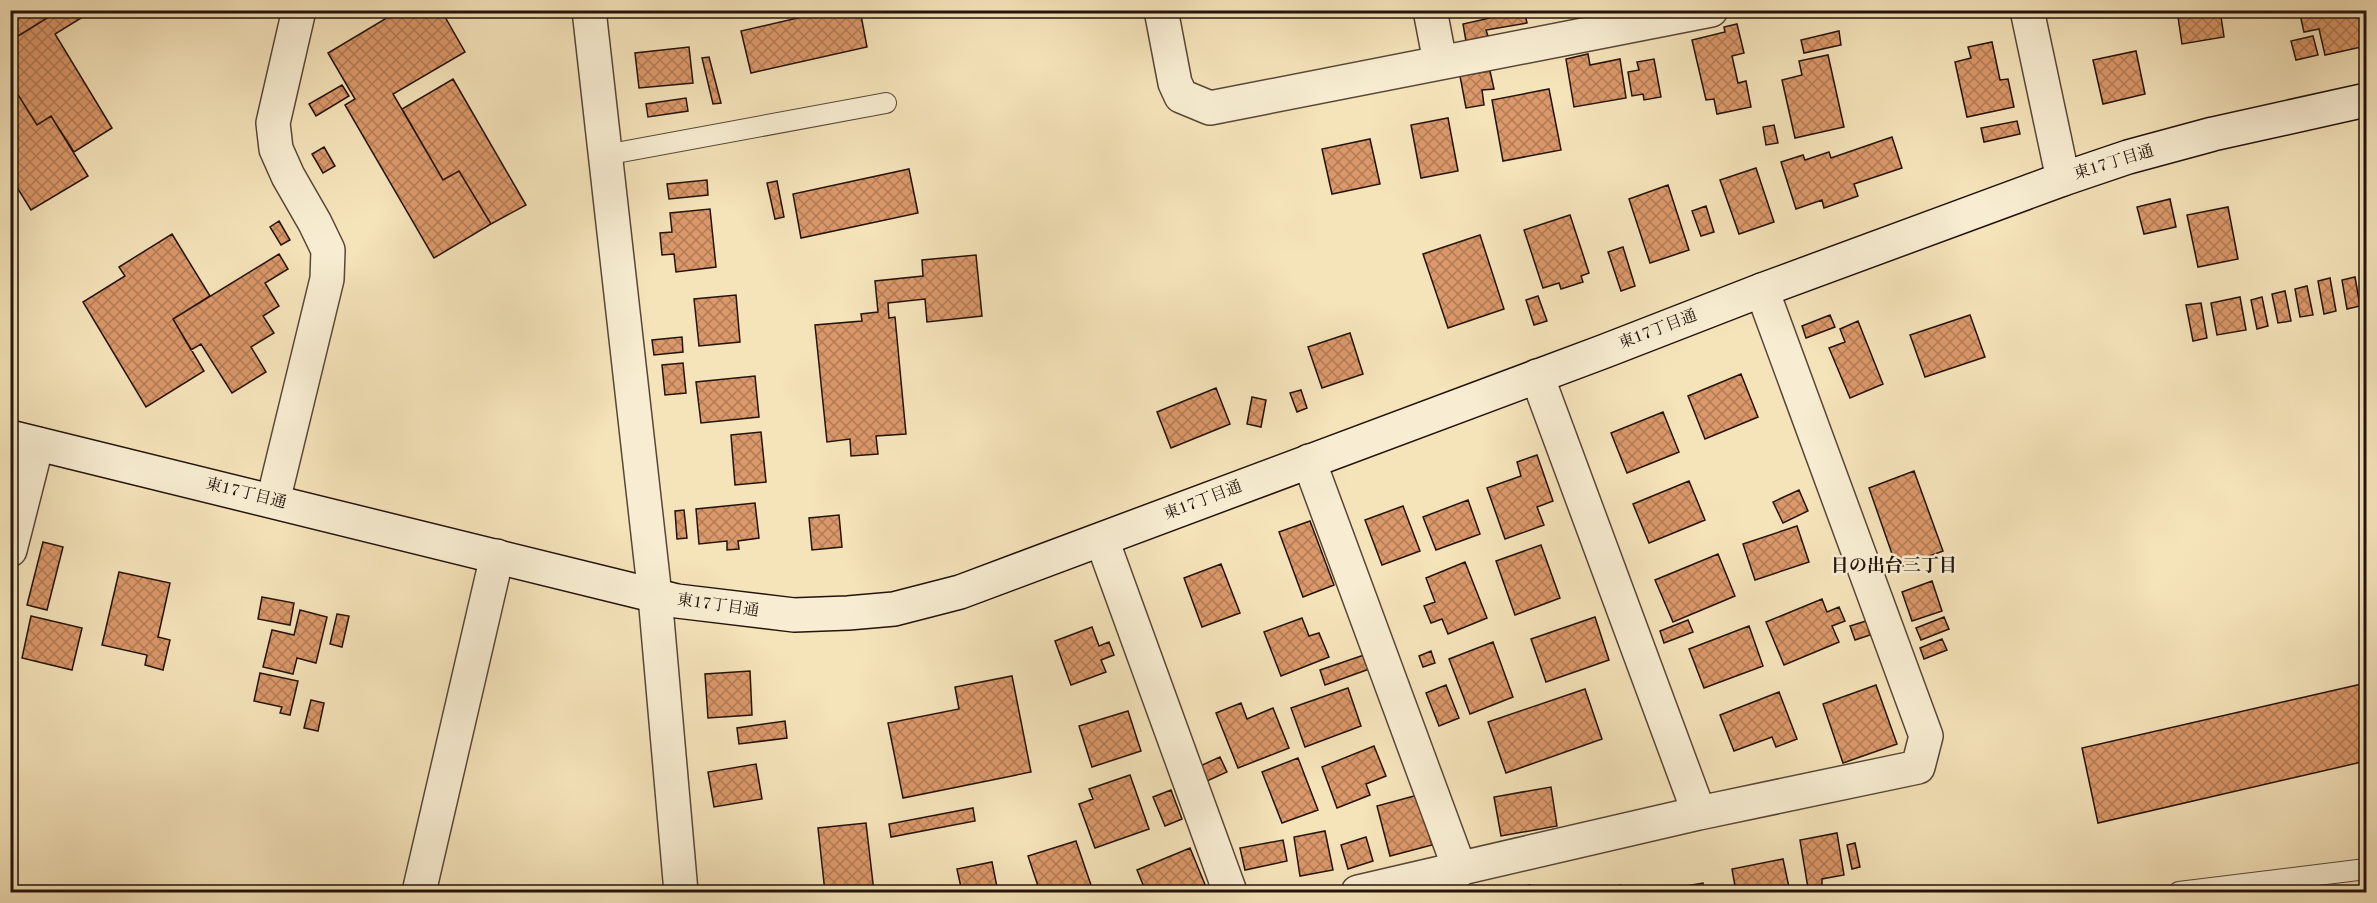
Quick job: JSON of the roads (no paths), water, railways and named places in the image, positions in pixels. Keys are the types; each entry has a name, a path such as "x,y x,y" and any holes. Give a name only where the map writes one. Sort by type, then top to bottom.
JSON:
{"street":[{"path":"273,501 327,279 328,250 276,149 273,123 299,10"},
{"path":"589,10 655,596 681,892"},
{"path":"1161,10 1175,83 1181,96 1210,108 1440,62 1651,16 1711,10"},
{"path":"1430,10 1440,62"},
{"path":"2027,10 2063,179"},
{"name":"東17丁目通","path":"24,440 655,596 728,609 794,615 894,609 960,592 1102,540 1762,290 2063,179 2128,157 2212,134 2367,100"},
{"path":"1358,892 1699,813 1918,766 1926,736 1762,290"},
{"path":"1537,376 1699,813"},
{"path":"10,550 24,440"},
{"path":"1309,461 1460,870"},
{"path":"1102,540 1230,892"},
{"path":"419,892 496,556"}],"lane":[{"path":"605,155 886,103"},
{"path":"2179,892 2367,869"}],"district":[{"name":"日の出台三丁目","path":"1894,566"}]}
